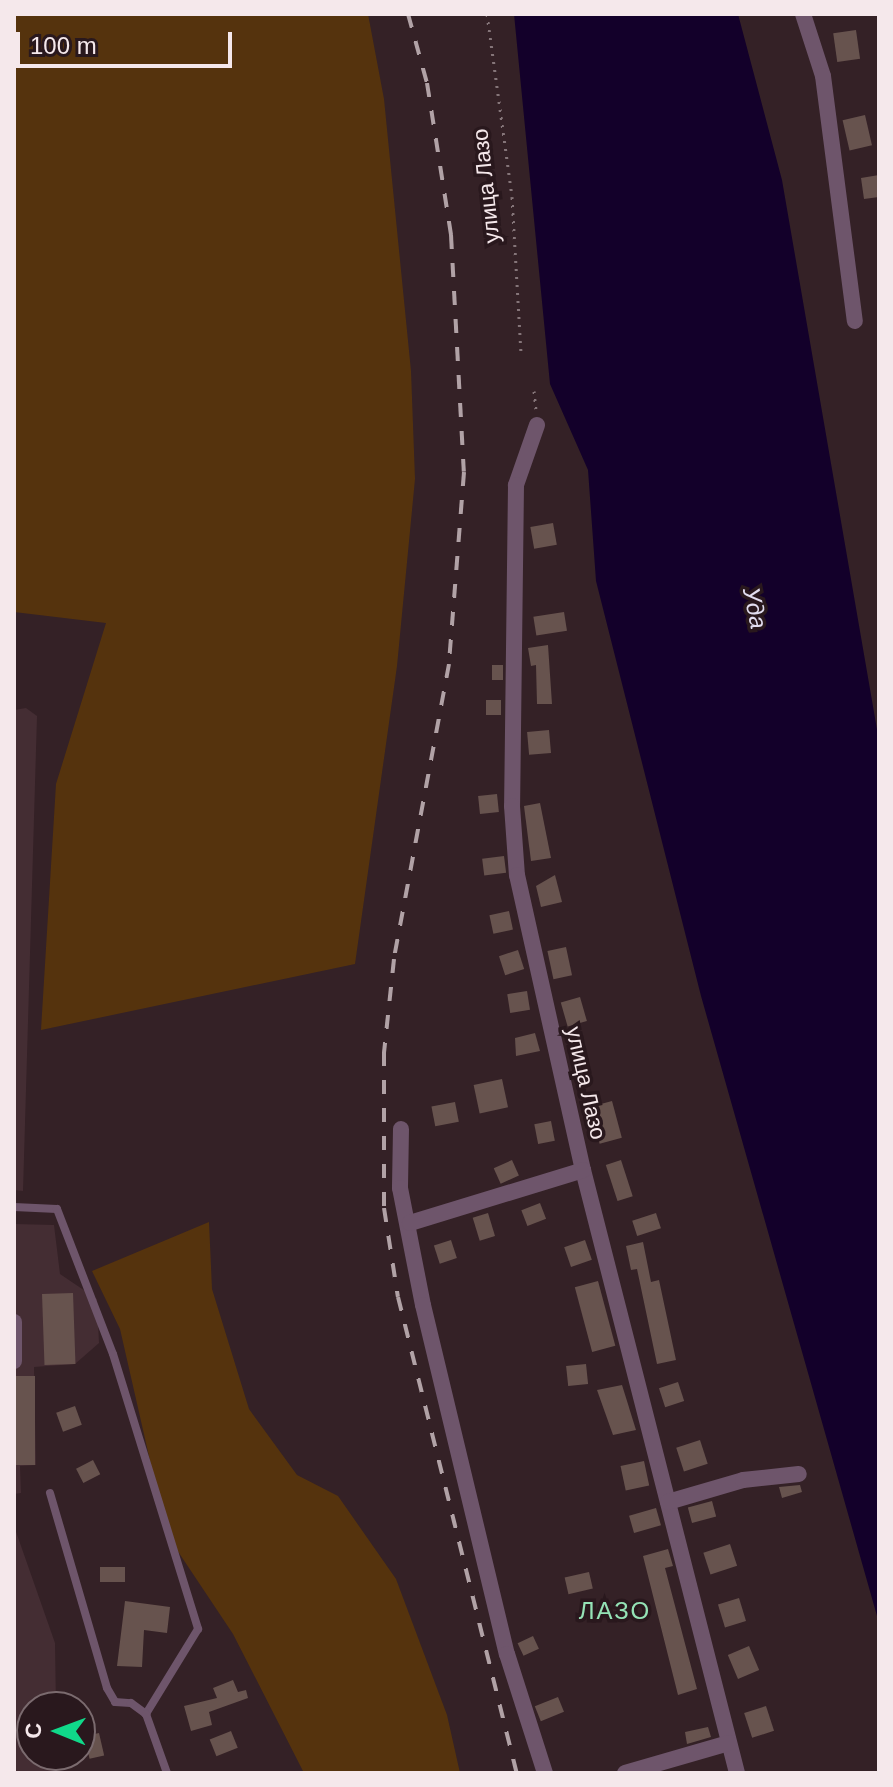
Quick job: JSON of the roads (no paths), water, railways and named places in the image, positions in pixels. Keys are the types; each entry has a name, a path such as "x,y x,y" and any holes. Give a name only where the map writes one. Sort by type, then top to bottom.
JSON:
{"street":[{"path":"803,14 823,76 855,321"},
{"name":"улица Лазо","path":"537,425 516,485 512,806 517,875 583,1170 737,1773"},
{"path":"401,1129 400,1188 410,1223 423,1305 476,1537 545,1773"},
{"path":"410,1223 583,1170"},
{"path":"14,1322 14,1361"},
{"path":"668,1502 743,1480 799,1474"},
{"path":"625,1773 729,1743"}],"lane":[{"path":"14,1207 57,1209 113,1354 198,1629 146,1714"},
{"path":"50,1493 107,1688 115,1702 131,1703 146,1714 167,1773"}],"water":[{"name":"Уда","path":"514,14 738,14 782,180 879,741 879,1623 701,996 596,581 588,470 550,384"}],"railway":[{"path":"408,14 427,83 451,235 464,472 449,664 394,959 384,1052 384,1208 398,1297 517,1773"}],"district":[{"name":"ЛАЗО","path":"615,1611"}]}
